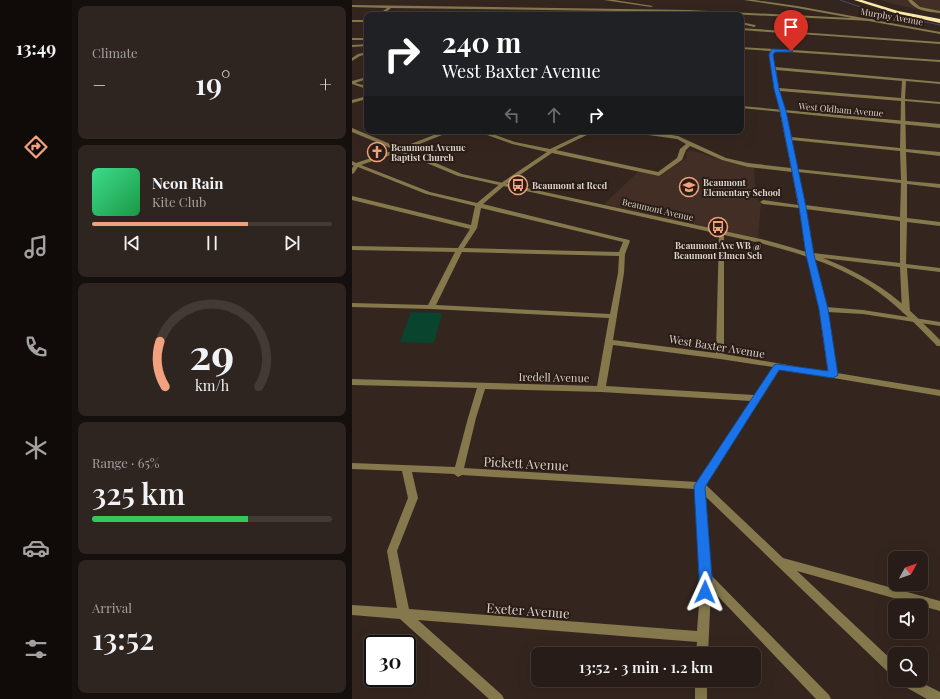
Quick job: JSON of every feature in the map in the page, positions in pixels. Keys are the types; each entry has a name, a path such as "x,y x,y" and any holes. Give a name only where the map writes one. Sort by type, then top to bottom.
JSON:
{"highway":[{"path":"857,0 897,12 940,20"},
{"path":"867,0 940,20"}],"street":[{"path":"606,0 692,12"},
{"name":"Murphy Avenue","path":"746,0 872,20 940,33"},
{"path":"910,0 912,4 917,7 940,12"},
{"path":"352,6 708,12"},
{"path":"384,12 391,6"},
{"path":"744,14 872,20"},
{"path":"352,21 364,21"},
{"path":"744,24 780,31 792,38 791,51"},
{"path":"744,29 940,43"},
{"path":"352,39 364,40"},
{"path":"352,46 364,45"},
{"path":"744,48 940,62"},
{"path":"773,50 771,55 776,89 783,111 810,255 823,309 833,375"},
{"path":"352,60 359,55 364,54"},
{"path":"773,68 940,83"},
{"path":"352,82 364,79"},
{"path":"904,80 902,123 904,182 903,266 906,312"},
{"path":"352,82 364,87"},
{"path":"776,89 940,103"},
{"path":"352,102 364,98"},
{"name":"West Oldham Avenue","path":"744,107 940,126"},
{"name":"Beaumont Avenue","path":"352,130 460,175 761,241 810,255 851,273 885,293 916,320 940,344"},
{"path":"355,163 400,150 441,134"},
{"path":"488,134 514,143 659,174 680,159 683,149 690,143"},
{"path":"431,307 460,250 474,228 478,205 503,184 551,151 586,134"},
{"path":"653,134 678,138 724,159 748,165 940,186"},
{"path":"787,138 940,154"},
{"path":"352,172 355,163"},
{"path":"355,163 428,193 627,241 622,254 621,273 601,389"},
{"path":"352,198 474,228"},
{"path":"763,202 940,224"},
{"path":"720,356 722,233"},
{"path":"352,248 622,254"},
{"path":"810,255 940,270"},
{"path":"352,306 431,307 614,316"},
{"path":"823,309 940,324"},
{"name":"West Baxter Avenue","path":"609,342 720,356 777,367 940,393"},
{"path":"702,647 706,577 700,486 777,367"},
{"name":"Iredell Avenue","path":"352,382 601,389 756,398"},
{"path":"458,472 482,386"},
{"name":"Pickett Avenue","path":"352,466 700,486"},
{"path":"406,468 413,498 392,552 404,615 498,699"},
{"path":"700,486 888,664"},
{"path":"779,561 940,606"},
{"path":"706,577 825,699"},
{"name":"Exeter Avenue","path":"352,610 702,637"},
{"path":"701,687 701,699"},
{"path":"917,687 940,699"}],"shaded area":[{"path":"881,0 940,0 940,14 893,4"},
{"name":"Beaumont Elementary School","path":"692,150 724,161 754,168 756,198 761,203 758,238 604,204 638,172 659,176 687,158 686,153"}],"green space":[{"path":"411,312 442,313 434,343 400,342"}],"waterway":[{"path":"840,0 869,10 940,25"}],"place":[{"name":"Beaumont Avenue Baptist Church","path":"377,152"},
{"name":"Beaumont at Reed","path":"518,185"},
{"name":"Beaumont Elementary School","path":"689,187"},
{"name":"Beaumont Ave WB @ Beaumont Elmen Sch","path":"718,227"}],"route":[{"path":"705,592 706,577 700,486 777,367 833,375 823,309 810,255 783,111 776,89 771,55 773,50 791,51"}]}
